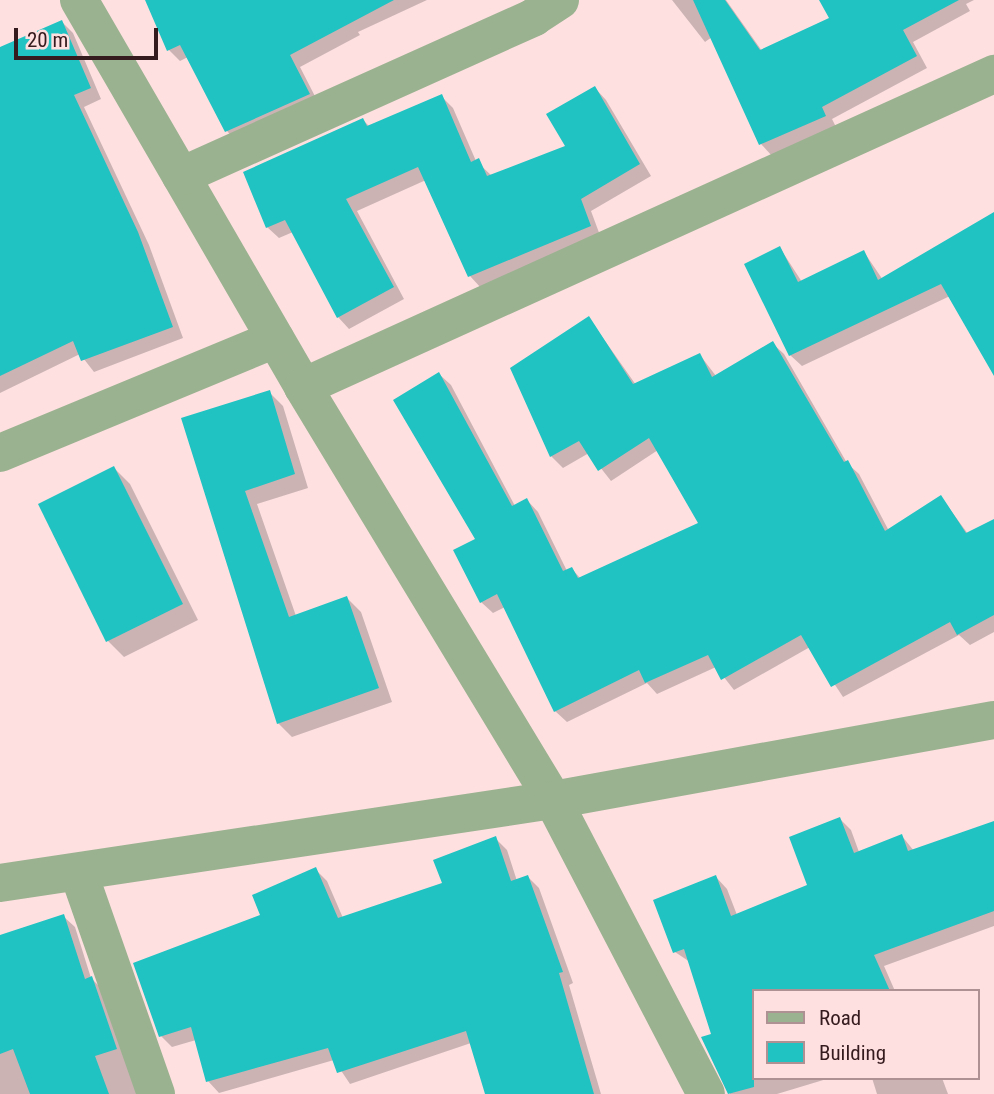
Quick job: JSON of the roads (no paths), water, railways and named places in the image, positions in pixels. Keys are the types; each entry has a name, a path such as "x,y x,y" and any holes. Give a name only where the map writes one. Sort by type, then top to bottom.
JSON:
{"street":[{"path":"79,0 303,387 553,800 706,1094"},
{"path":"181,176 534,17 560,0"},
{"path":"303,387 994,74"},
{"path":"0,453 275,339"},
{"path":"0,883 79,874 553,800 994,720"},
{"path":"79,874 156,1094"}]}
